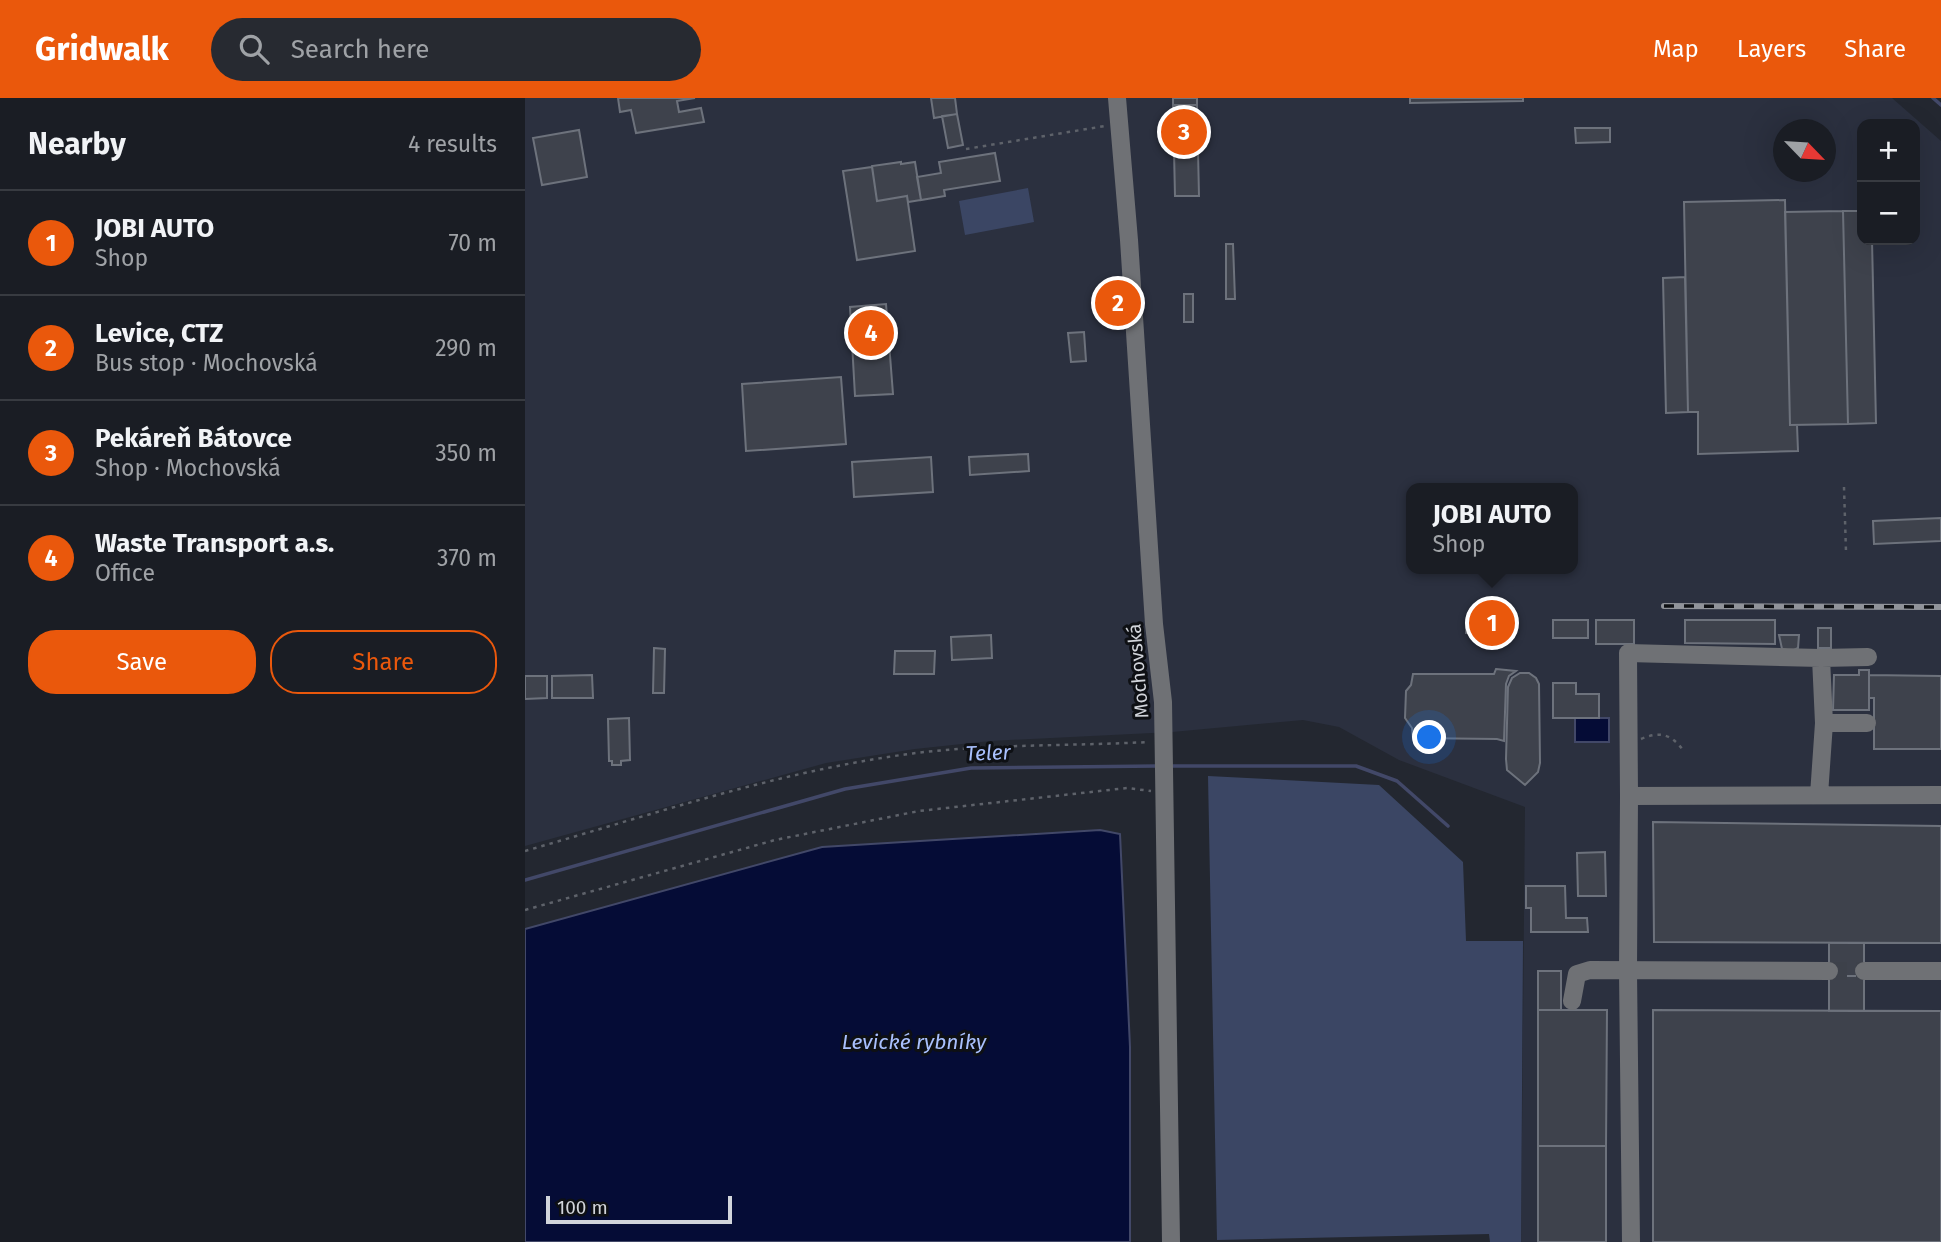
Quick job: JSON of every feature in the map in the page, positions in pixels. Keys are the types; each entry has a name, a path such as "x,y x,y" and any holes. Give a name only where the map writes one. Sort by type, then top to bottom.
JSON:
{"street":[{"name":"Mochovská","path":"1117,98 1164,747 1171,1242"},
{"path":"1631,1242 1628,653 1868,657"},
{"path":"1819,795 1824,723 1821,658"},
{"path":"1824,723 1867,723"},
{"path":"1629,796 1941,795"},
{"path":"1572,1001 1577,974 1590,970 1829,971"},
{"path":"1864,971 1941,971"}],"path":[{"path":"966,149 1119,124"},
{"path":"1844,487 1846,552"},
{"path":"1629,745 1659,734 1673,737 1683,750"},
{"path":"525,851 774,780 863,761 985,747 1164,747"},
{"path":"525,910 775,840 919,811 1165,785"}],"shaded area":[{"path":"525,98 1892,98 1916,119 1857,119 1857,245 1920,245 1920,123 1941,141 1941,1242 1521,1242 1525,807 1399,760 1339,727 1303,720 1172,732 990,741 826,763 525,846"},
{"path":"1028,188 1034,222 965,235 959,201"},
{"path":"1208,776 1379,785 1463,862 1466,941 1523,941 1521,1242 1490,1242 1489,1234 1217,1240"}],"water":[{"path":"1575,718 1609,718 1609,742 1575,742"},
{"name":"Levické rybníky","path":"1100,830 1120,834 1130,1047 1130,1242 525,1242 525,929 822,847"}],"building":[{"path":"618,98 695,98 677,101 679,112 701,108 704,122 636,133 631,110 620,112"},
{"path":"931,98 955,98 957,114 934,118"},
{"path":"1173,98 1197,98 1197,105 1173,105"},
{"path":"1410,98 1523,98 1523,101 1410,103"},
{"path":"1173,105 1197,105 1199,196 1175,196"},
{"path":"957,114 963,145 948,148 942,116"},
{"path":"1575,128 1610,128 1610,142 1576,143"},
{"path":"579,130 587,177 542,185 533,138"},
{"path":"995,153 1000,181 944,190 945,196 921,200 917,177 941,173 939,162"},
{"path":"915,162 921,200 908,202 907,196 877,201 872,166"},
{"path":"872,167 877,201 907,196 915,251 857,260 843,171"},
{"path":"1785,200 1790,425 1797,425 1798,451 1698,454 1698,412 1688,412 1684,202"},
{"path":"1843,211 1848,424 1790,425 1785,212"},
{"path":"1843,211 1857,211 1857,245 1872,245 1876,423 1848,424"},
{"path":"1226,244 1233,244 1235,299 1226,299"},
{"path":"1685,277 1688,412 1666,413 1663,278"},
{"path":"1184,294 1193,294 1193,322 1184,322"},
{"path":"886,304 893,394 855,396 850,307"},
{"path":"1084,332 1086,361 1071,362 1068,333"},
{"path":"841,377 846,444 746,451 742,384"},
{"path":"1028,454 1029,471 970,475 969,457"},
{"path":"931,457 933,492 854,497 852,462"},
{"path":"1941,518 1941,541 1874,544 1873,521"},
{"path":"1466,620 1512,620 1512,633 1466,633"},
{"path":"1553,620 1588,620 1588,638 1553,638"},
{"path":"1596,620 1634,620 1634,644 1596,644"},
{"path":"1685,620 1775,620 1775,644 1685,643"},
{"path":"1818,628 1831,628 1831,648 1818,648"},
{"path":"991,635 992,658 952,660 951,637"},
{"path":"1779,635 1799,635 1798,648 1792,651 1782,649"},
{"path":"654,648 665,649 664,693 653,693"},
{"path":"895,651 935,651 934,674 894,674"},
{"path":"1496,669 1516,671 1509,676 1506,684 1504,741 1413,738 1412,728 1405,718 1406,691 1411,685 1413,674 1494,674"},
{"path":"1859,670 1869,670 1869,710 1833,710 1834,675 1859,675"},
{"path":"1520,673 1529,673 1539,684 1540,763 1538,772 1525,785 1507,770 1506,759 1508,687 1512,678"},
{"path":"592,675 593,698 552,698 552,676"},
{"path":"1869,675 1941,676 1941,749 1874,749 1874,698 1869,698"},
{"path":"525,676 547,676 547,698 525,699"},
{"path":"1553,683 1576,683 1576,694 1599,694 1599,718 1553,718"},
{"path":"629,718 630,760 621,761 621,765 612,765 612,761 609,761 608,719"},
{"path":"1653,822 1941,826 1941,943 1654,942"},
{"path":"1605,852 1606,896 1578,896 1577,853"},
{"path":"1526,886 1565,886 1566,918 1587,918 1588,932 1531,932 1531,908 1526,908"},
{"path":"1829,943 1864,943 1864,976 1829,976"},
{"path":"1538,971 1561,971 1561,1010 1538,1010"},
{"path":"1829,976 1864,976 1864,1011 1829,1011"},
{"path":"1538,1010 1607,1010 1606,1146 1538,1146"},
{"path":"1653,1010 1941,1011 1941,1242 1653,1242"},
{"path":"1538,1146 1606,1146 1606,1242 1538,1242"}],"waterway":[{"path":"1933,98 1941,105"},
{"name":"Teler","path":"525,880 845,789 971,768 1157,766"},
{"name":"Teler","path":"1168,766 1356,766 1397,781 1448,826"}],"tunnel":[{"path":"1829,971 1864,971"}],"railway":[{"path":"1664,606 1941,607"}],"place":[{"name":"Pekáreň Bátovce","path":"1184,132"},
{"name":"Levice, CTZ","path":"1118,303"},
{"name":"Waste Transport a.s.","path":"871,333"},
{"name":"JOBI AUTO","path":"1492,623"}]}
